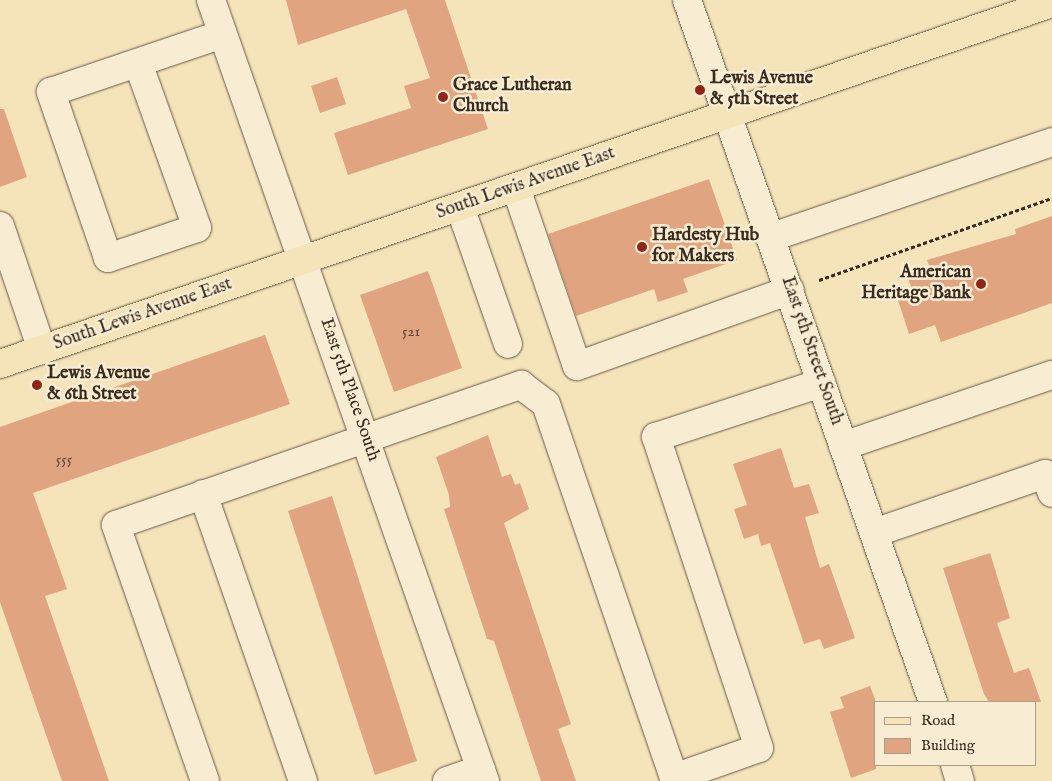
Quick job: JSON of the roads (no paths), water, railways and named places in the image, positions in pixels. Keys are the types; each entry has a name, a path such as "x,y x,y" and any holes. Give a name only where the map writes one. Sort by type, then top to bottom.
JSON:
{"main road":[{"name":"South Lewis Avenue East","path":"0,364 1052,3"}],"street":[{"name":"East 5th Place South","path":"211,0 301,261 366,437 483,775"},
{"name":"East 5th Street South","path":"687,0 729,114 933,701"},
{"path":"138,63 196,228 108,258 51,92 222,34"},
{"path":"772,237 1052,142"},
{"path":"516,188 577,366 790,290"},
{"path":"460,207 508,344"},
{"path":"0,226 42,350"},
{"path":"843,446 1052,375"},
{"path":"204,781 116,525 521,385 546,404 674,778 759,748 656,437 821,383"},
{"path":"874,533 1045,474 1052,493"},
{"path":"203,494 303,781"},
{"path":"955,766 960,781"},
{"path":"447,781 483,775"}],"place":[{"name":"Lewis Avenue & 5th Street","path":"700,90"},
{"name":"Grace Lutheran Church","path":"443,97"},
{"name":"Hardesty Hub for Makers","path":"642,247"},
{"name":"American Heritage Bank","path":"981,284"},
{"name":"Lewis Avenue & 6th Street","path":"37,385"}]}
